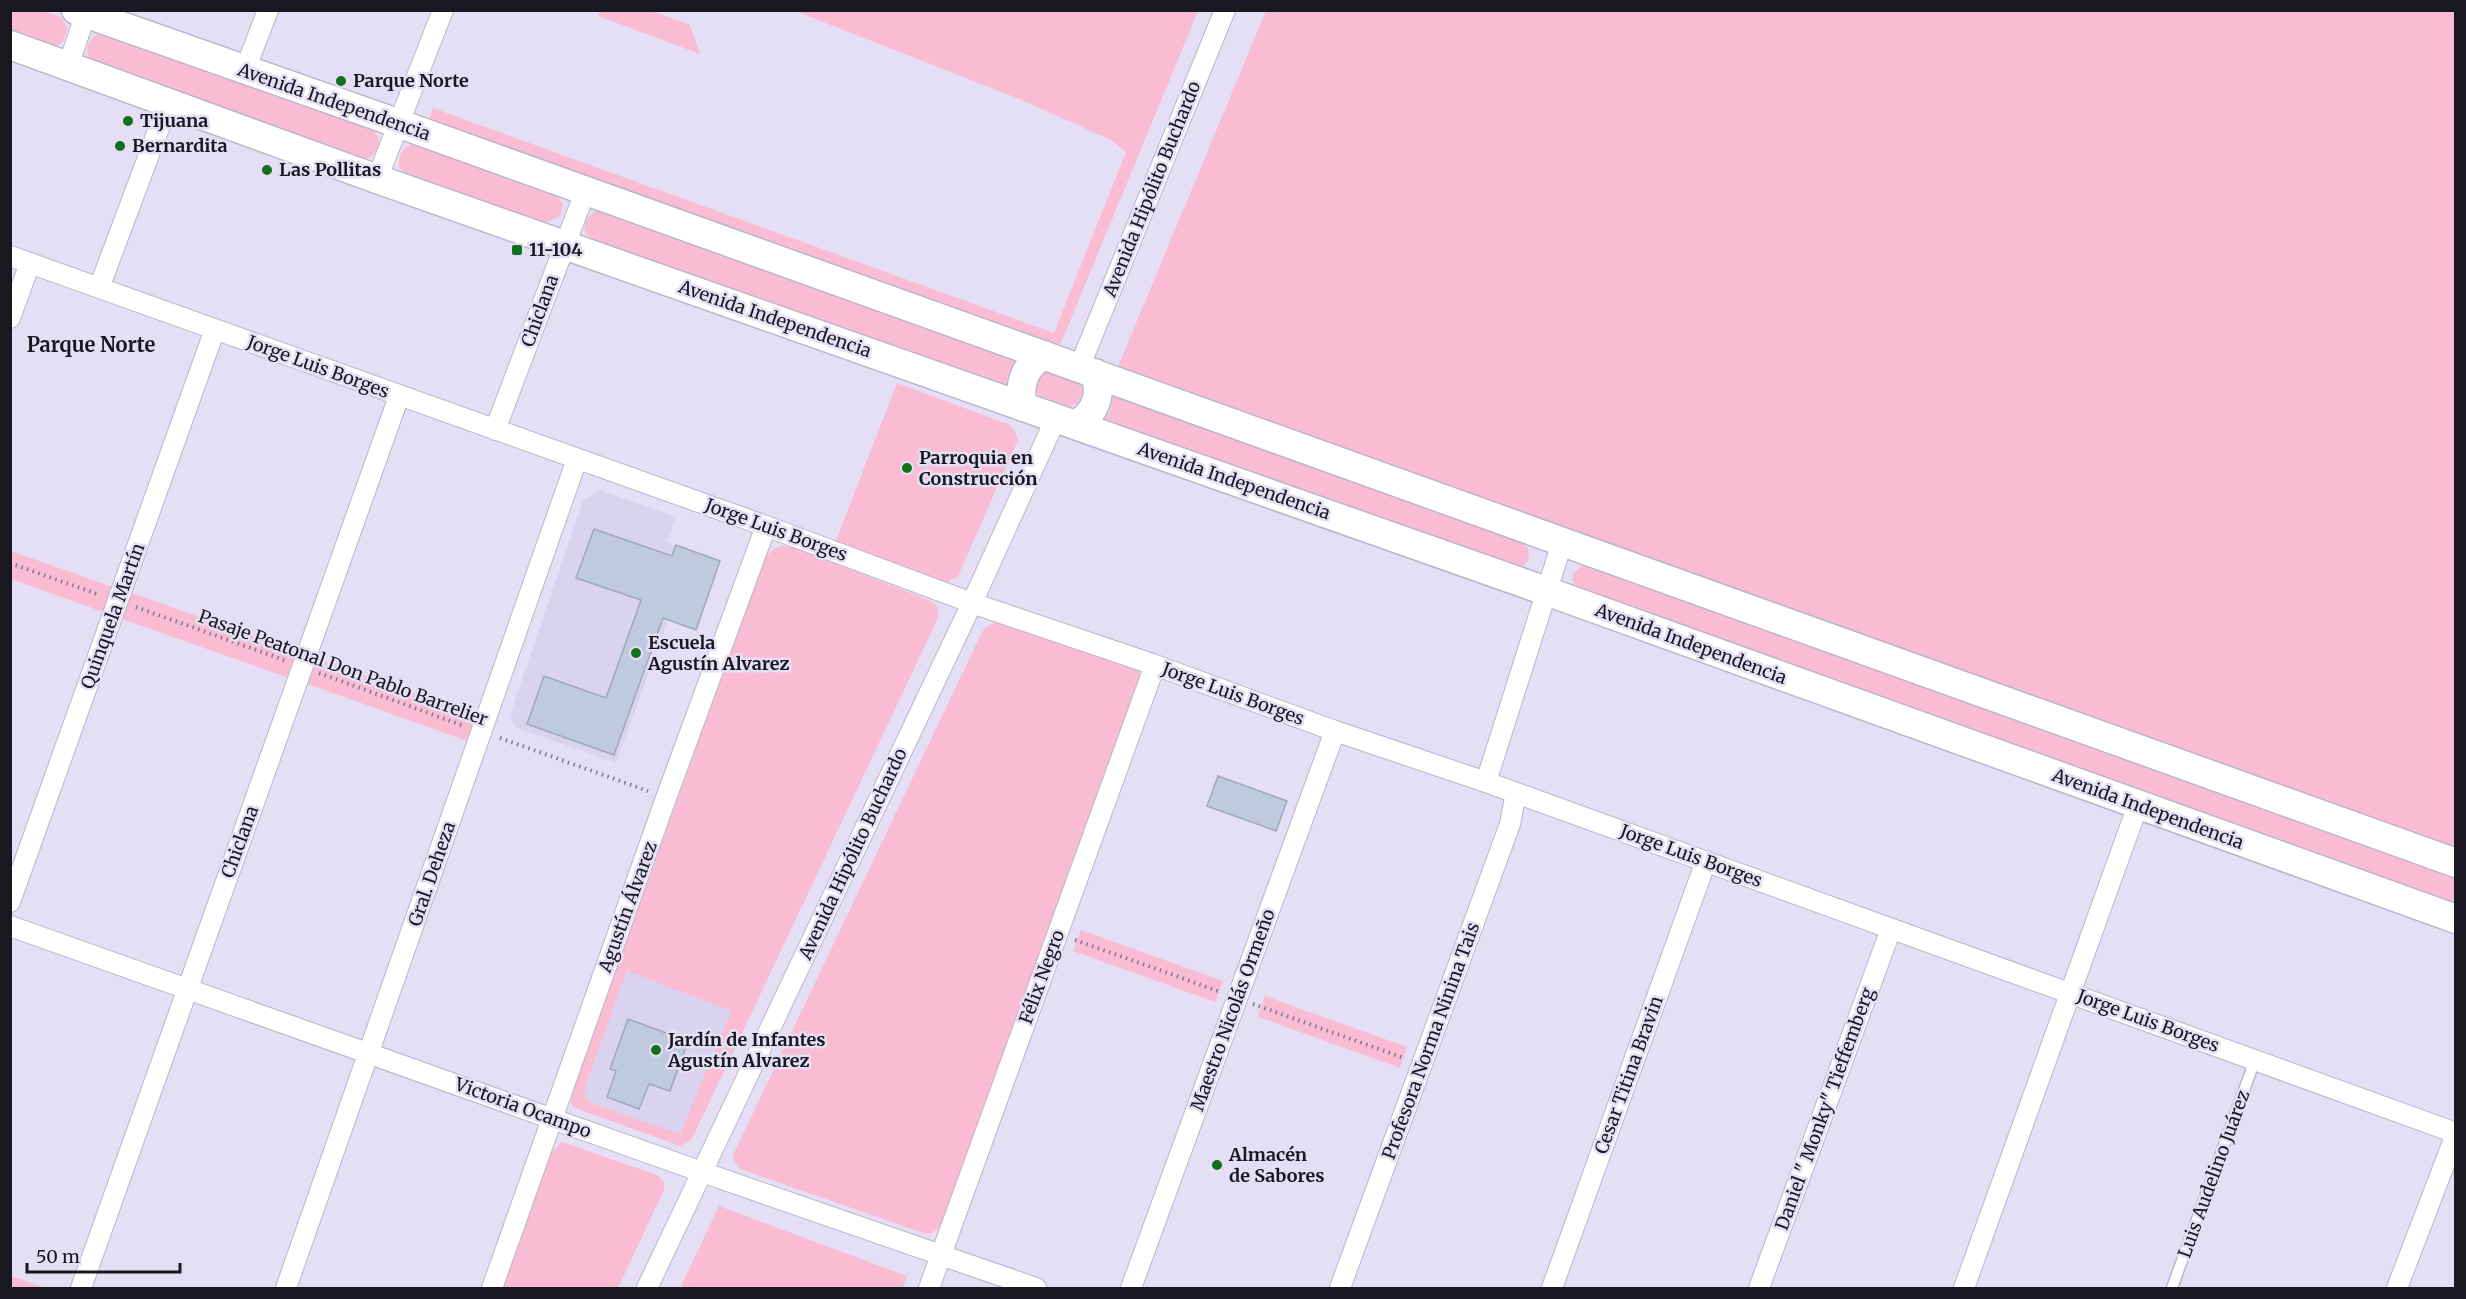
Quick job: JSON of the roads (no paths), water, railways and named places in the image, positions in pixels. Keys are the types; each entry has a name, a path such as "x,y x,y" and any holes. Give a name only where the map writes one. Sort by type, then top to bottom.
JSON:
{"main road":[{"name":"Avenida Independencia","path":"83,12 1087,370 1562,543 2456,863"},
{"name":"Avenida Independencia","path":"10,45 377,179 1546,591 2456,919"},
{"path":"1023,407 1021,385 1025,373 1032,364 1044,356"},
{"path":"1066,422 1085,419 1097,403 1098,394 1087,370"}],"street":[{"path":"245,70 268,10"},
{"path":"377,179 443,10"},
{"name":"Avenida Hipólito Buchardo","path":"1087,370 1225,10"},
{"path":"68,66 83,12"},
{"path":"99,288 168,104"},
{"name":"Chiclana","path":"495,430 585,192"},
{"name":"Jorge Luis Borges","path":"10,256 766,526 972,603 1486,782 2456,1134"},
{"path":"10,318 30,263"},
{"name":"Quinquela Martín","path":"10,902 215,329"},
{"name":"Chiclana","path":"81,1288 399,396"},
{"name":"Avenida Hipólito Buchardo","path":"647,1288 972,603 1066,422"},
{"name":"Gral. Deheza","path":"286,1288 577,459"},
{"name":"Agustín Álvarez","path":"492,1288 666,798 766,526"},
{"path":"1486,782 1562,543"},
{"name":"Félix Negro","path":"929,1288 1155,665"},
{"name":"Maestro Nicolás Ormeño","path":"1131,1288 1335,731"},
{"name":"Profesora Norma Ninina Tais","path":"1340,1288 1510,824 1516,793"},
{"path":"1964,1288 2138,805"},
{"name":"Cesar Titina Bravin","path":"1551,1288 1706,861"},
{"name":"Victoria Ocampo","path":"10,926 1036,1288"},
{"name":"Daniel \" Monky\" Tieffemberg","path":"1759,1288 1891,929"},
{"path":"2397,1288 2456,1134"}],"lane":[{"name":"Luis Audelino Juárez","path":"2172,1288 2255,1060"}],"place":[{"name":"Parque Norte","path":"341,81"},
{"name":"Tijuana","path":"128,121"},
{"name":"Bernardita","path":"120,146"},
{"name":"Las Pollitas","path":"267,170"},
{"name":"11-104","path":"517,250"},
{"name":"Parroquia en Construcción","path":"907,468"},
{"name":"Escuela Agustín Alvarez","path":"636,653"},
{"name":"Jardín de Infantes Agustín Alvarez","path":"656,1050"},
{"name":"Almacén de Sabores","path":"1217,1165"}],"district":[{"name":"Parque Norte","path":"91,345"}]}
